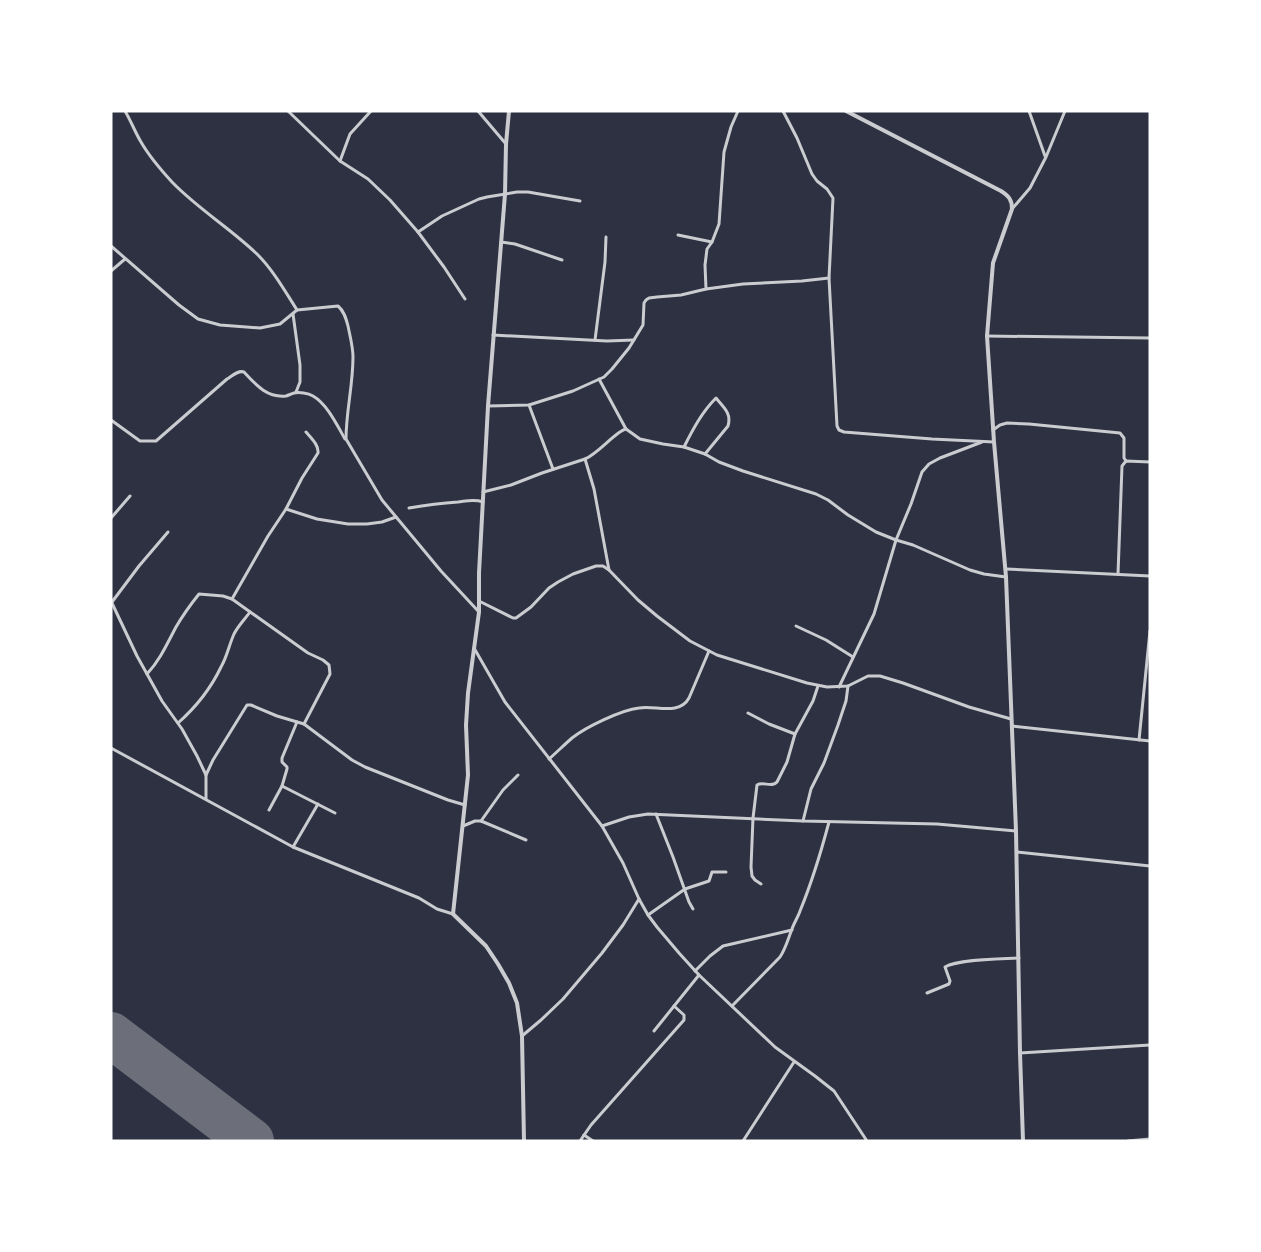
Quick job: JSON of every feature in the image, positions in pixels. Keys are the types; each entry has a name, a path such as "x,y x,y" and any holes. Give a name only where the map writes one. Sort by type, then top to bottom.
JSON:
{"street":[{"path":"126,111 150,156 172,182 258,256 275,276 297,310"},
{"path":"288,111 340,161 376,186 397,206 444,267 465,299"},
{"path":"340,161 350,134 371,111"},
{"path":"478,111 506,144"},
{"path":"453,914 468,775 466,725 479,612 488,406 505,194 509,111"},
{"path":"706,290 706,255 719,224 724,152 731,126 738,111"},
{"path":"783,111 812,174 833,198 829,278 837,426 844,432 994,442"},
{"path":"846,111 1001,191 1012,202 1012,209 993,263 987,336 993,430 1006,569 1017,852 1020,1053 1024,1141"},
{"path":"1029,111 1046,157"},
{"path":"1012,209 1030,188 1046,157 1065,111"},
{"path":"418,232 442,216 478,199 517,192 528,192 580,201"},
{"path":"678,235 712,242"},
{"path":"595,340 605,262 606,237"},
{"path":"500,242 515,244 562,260"},
{"path":"111,246 198,319 220,326 260,328 280,324 297,310 338,306 343,310 353,355 353,375 346,439"},
{"path":"111,271 126,258"},
{"path":"488,406 529,405 572,391 609,373 643,325 644,303 649,298 681,295 743,284 829,278"},
{"path":"293,313 300,365 300,382 296,392"},
{"path":"493,335 607,341 634,340"},
{"path":"987,336 1150,338"},
{"path":"111,420 140,441 156,441 227,379 241,371 257,387 266,392 286,396 296,392 312,395 330,413 382,500 441,571 479,612"},
{"path":"599,379 626,429 640,439 684,447 705,454 719,462 816,494 876,532 913,545 970,570 1006,577"},
{"path":"684,447 698,420 709,404 716,398 730,417 730,421 705,454"},
{"path":"529,405 553,469"},
{"path":"993,430 1007,423 1120,433 1124,438 1124,458 1126,461"},
{"path":"483,492 511,485 592,456 621,430 626,429"},
{"path":"232,599 318,453 319,449 306,432"},
{"path":"839,687 874,614 896,540 922,472 929,464 940,458 984,442"},
{"path":"585,459 594,489 609,570"},
{"path":"1126,461 1150,462"},
{"path":"1118,574 1122,466 1126,461"},
{"path":"111,518 130,496"},
{"path":"409,508 472,500 483,502"},
{"path":"286,508 317,519 348,524 382,522 396,517"},
{"path":"168,532 111,602 137,656 162,701 178,723 206,775"},
{"path":"478,601 516,618 531,607 549,588 566,578 596,566 603,566 638,600 690,641 734,661 807,684 827,687 848,686 868,676 880,676 903,682 969,707 1011,719"},
{"path":"1006,569 1150,576"},
{"path":"147,674 155,666 177,626 199,594 223,596 232,599 329,665 330,674 304,724"},
{"path":"178,723 190,712 221,668 234,634 250,612"},
{"path":"796,626 826,640 853,657"},
{"path":"1139,740 1150,631"},
{"path":"474,648 505,702 602,826 623,863 648,915 699,976 775,1047 834,1091 867,1141"},
{"path":"549,759 580,732 627,711 641,707 670,709 682,706 689,698 709,651"},
{"path":"1145,675 1150,675"},
{"path":"760,884 752,876 751,867 753,818 757,785 761,783 776,784 787,762 795,734 818,686"},
{"path":"803,821 811,788 824,763 838,725 846,700 848,686"},
{"path":"206,799 206,775 213,760 248,704 304,724 352,760 365,767 465,805"},
{"path":"748,713 795,734"},
{"path":"269,810 282,786 287,767 282,762 282,758 297,722"},
{"path":"1012,726 1150,741"},
{"path":"111,748 293,847 419,898 453,914 486,946 509,983 517,1004 522,1036 524,1141"},
{"path":"481,821 503,790 518,774"},
{"path":"282,786 335,813"},
{"path":"293,847 318,804"},
{"path":"602,826 629,817 656,814 829,822 938,824 1016,831"},
{"path":"656,814 689,902 694,909"},
{"path":"463,826 474,821 481,821 526,840"},
{"path":"732,1006 780,957 786,948 822,849 829,822"},
{"path":"1017,852 1150,866"},
{"path":"648,915 685,889 709,881 712,872 726,872"},
{"path":"522,1036 562,1000 602,954 639,899"},
{"path":"695,971 723,946 792,930"},
{"path":"927,993 949,984 950,981 945,967 948,965 1018,958"},
{"path":"654,1031 699,976"},
{"path":"580,1141 591,1124 620,1090 684,1020 684,1015 674,1006"},
{"path":"1020,1053 1150,1045"},
{"path":"743,1141 794,1062"},
{"path":"584,1135 593,1141"},
{"path":"1128,1141 1150,1139"}],"runway":[{"path":"111,1035 251,1141"}]}
